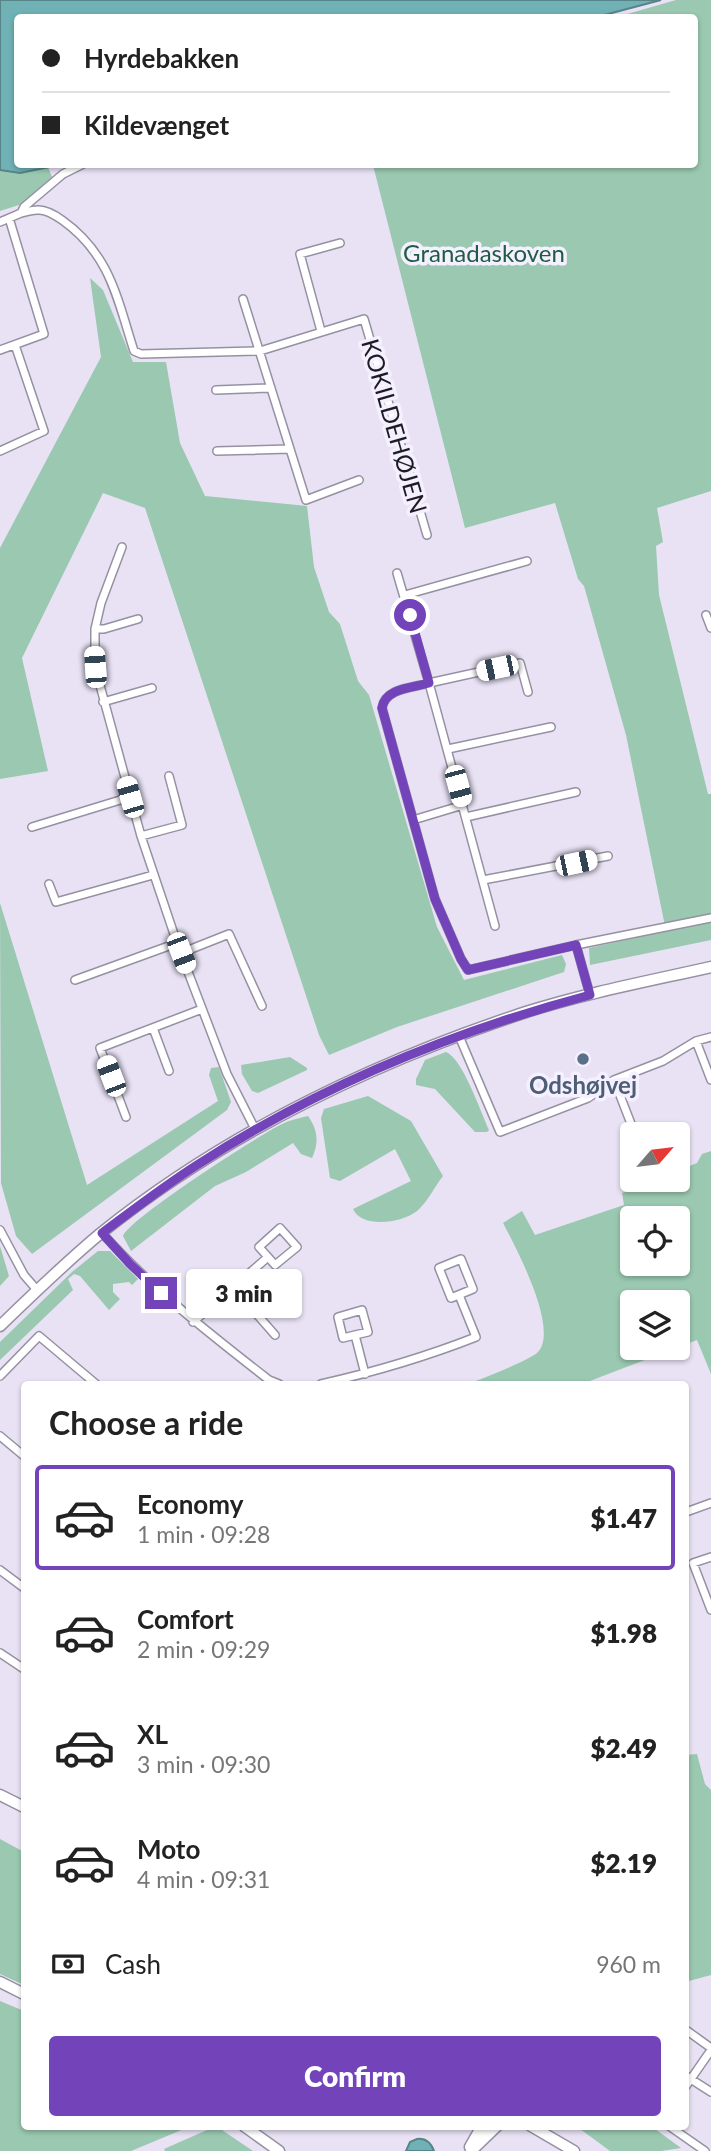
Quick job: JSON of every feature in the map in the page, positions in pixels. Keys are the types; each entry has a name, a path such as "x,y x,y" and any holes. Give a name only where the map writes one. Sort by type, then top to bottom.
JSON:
{"street":[{"path":"0,222 21,213 24,207 63,174 74,168"},
{"name":"KOKILDEHØJEN","path":"21,213 37,209 56,216 74,229 99,256 110,277 134,351 141,354 260,351 364,319 427,535"},
{"path":"0,350 44,334 9,218"},
{"path":"321,331 300,254 340,243"},
{"name":"KOKILDEHØJEN","path":"243,299 306,500 359,480"},
{"path":"0,451 44,430 15,345"},
{"path":"216,390 271,388"},
{"path":"217,451 290,449"},
{"path":"122,547 101,603 95,629 95,667 103,702 153,875 177,943 227,1074 256,1129"},
{"path":"405,595 527,561"},
{"path":"397,573 495,926"},
{"path":"706,615 711,628"},
{"path":"95,629 138,619"},
{"path":"528,692 520,663 429,683 388,694 383,699 382,708 444,923 468,970 707,919"},
{"path":"103,702 152,688"},
{"path":"448,749 551,727"},
{"path":"141,835 182,825 169,776"},
{"path":"466,817 576,792"},
{"path":"32,827 130,797"},
{"path":"413,820 463,805"},
{"path":"484,880 608,856"},
{"path":"49,884 56,902 153,875"},
{"path":"181,953 229,934 262,1006"},
{"path":"75,980 177,943"},
{"path":"576,945 590,995"},
{"path":"0,1326 102,1233 195,1166 256,1129 386,1064 528,1012 711,967"},
{"path":"126,1117 100,1048 202,1009"},
{"path":"153,1028 169,1071"},
{"path":"459,1037 499,1132 587,1098 614,1080 663,1061 696,1041 711,1037"},
{"path":"696,1041 711,1080"},
{"path":"614,1080 630,1122"},
{"path":"280,1228 296,1247 275,1265 268,1257 259,1247 280,1228"},
{"path":"0,1230 24,1275 37,1290"},
{"path":"102,1233 130,1264 193,1322 272,1381"},
{"path":"193,1322 268,1257"},
{"path":"461,1259 473,1289 458,1295 451,1298 439,1268 461,1259"},
{"path":"233,1287 275,1335"},
{"path":"334,1381 431,1354 476,1337 458,1295"},
{"path":"362,1310 368,1332 355,1335 344,1338 338,1317 362,1310"},
{"path":"355,1335 365,1374"},
{"path":"0,1376 39,1336 92,1381"},
{"path":"0,1436 21,1454"},
{"path":"689,1511 711,1503"},
{"path":"711,1557 693,1563 708,1593 711,1610"},
{"path":"0,1570 21,1586"},
{"path":"0,1653 21,1667"},
{"path":"0,1795 21,1806"},
{"path":"0,1982 21,1992"},
{"path":"689,2032 711,2049 689,2079"},
{"path":"689,2081 711,2092"},
{"path":"250,2130 279,2151"},
{"path":"469,2151 480,2130"},
{"path":"469,2151 493,2130"},
{"path":"538,2130 569,2148"},
{"path":"549,2130 569,2148"},
{"path":"675,2130 705,2151"}],"green space":[{"name":"Granadaskoven","path":"676,0 711,0 711,491 657,508 663,542 656,546 659,595 708,794 711,794 711,940 590,965 589,948 666,931 626,735 584,586 578,579 555,503 465,528 374,168 698,168 698,14 627,14"},
{"path":"48,168 52,177 22,204 0,211 0,170 20,173"},
{"path":"90,278 103,290 133,362 166,362 180,443 205,496 307,506 314,567 329,612 340,624 358,681 369,695 437,927 464,980 562,955 566,964 564,972 397,1027 329,1055 319,1035 145,508 103,493 22,658 48,771 0,779 0,548 101,357"},
{"path":"0,903 87,1185 218,1101 209,1075 211,1068 219,1067 231,1102 227,1110 32,1254 16,1236 1,1183"},
{"path":"446,1052 465,1075 489,1130 487,1132 475,1132 435,1089 416,1085 425,1060"},
{"path":"290,1057 307,1070 258,1093 252,1091 242,1074 241,1065"},
{"path":"368,1096 411,1121 443,1176 417,1211 402,1219 373,1222 358,1215 353,1209 411,1181 395,1149 340,1181 330,1178 321,1118 324,1109"},
{"path":"308,1116 316,1137 312,1158 301,1154 293,1143 246,1172 215,1186 131,1251 123,1236 147,1213 269,1131"},
{"path":"711,1151 711,1374 697,1340 690,1343 690,1290 620,1290 620,1360 645,1360 590,1381 476,1381 532,1356 543,1342 544,1327 534,1288 503,1223 522,1211 535,1235 620,1206 620,1276 690,1276 690,1206 621,1206 624,1205 622,1193 625,1192 690,1192 690,1166 697,1163 702,1154"},
{"path":"0,1246 9,1276 0,1286"},
{"path":"98,1251 110,1251 138,1279 132,1285 129,1282 113,1284 113,1292 120,1299 109,1310 80,1276 74,1274 68,1279 73,1290 0,1360 0,1342 72,1272"},
{"path":"697,1754 705,1784 711,1790 711,1975 689,1981 689,1755"},
{"path":"0,1839 21,1850 21,1984 0,1974"},
{"path":"0,2001 21,2010 21,2130 181,2130 131,2151 0,2151"},
{"path":"207,2130 222,2130 253,2151 165,2151 164,2149"},
{"path":"581,2130 656,2130 681,2148 661,2151 610,2151"}],"shaded area":[{"path":"0,0 661,0 608,14 14,14 14,168 44,168 20,173 0,170"},
{"path":"423,2139 434,2151 406,2151 410,2142"}],"place":[{"name":"Odshøjvej","path":"583,1059"}],"route":[{"path":"161,1293 102,1233 157,1192 256,1129 386,1064 528,1012 590,995 576,945 468,970 461,959 435,899 382,708 383,699 388,694 429,683 410,615"}]}
